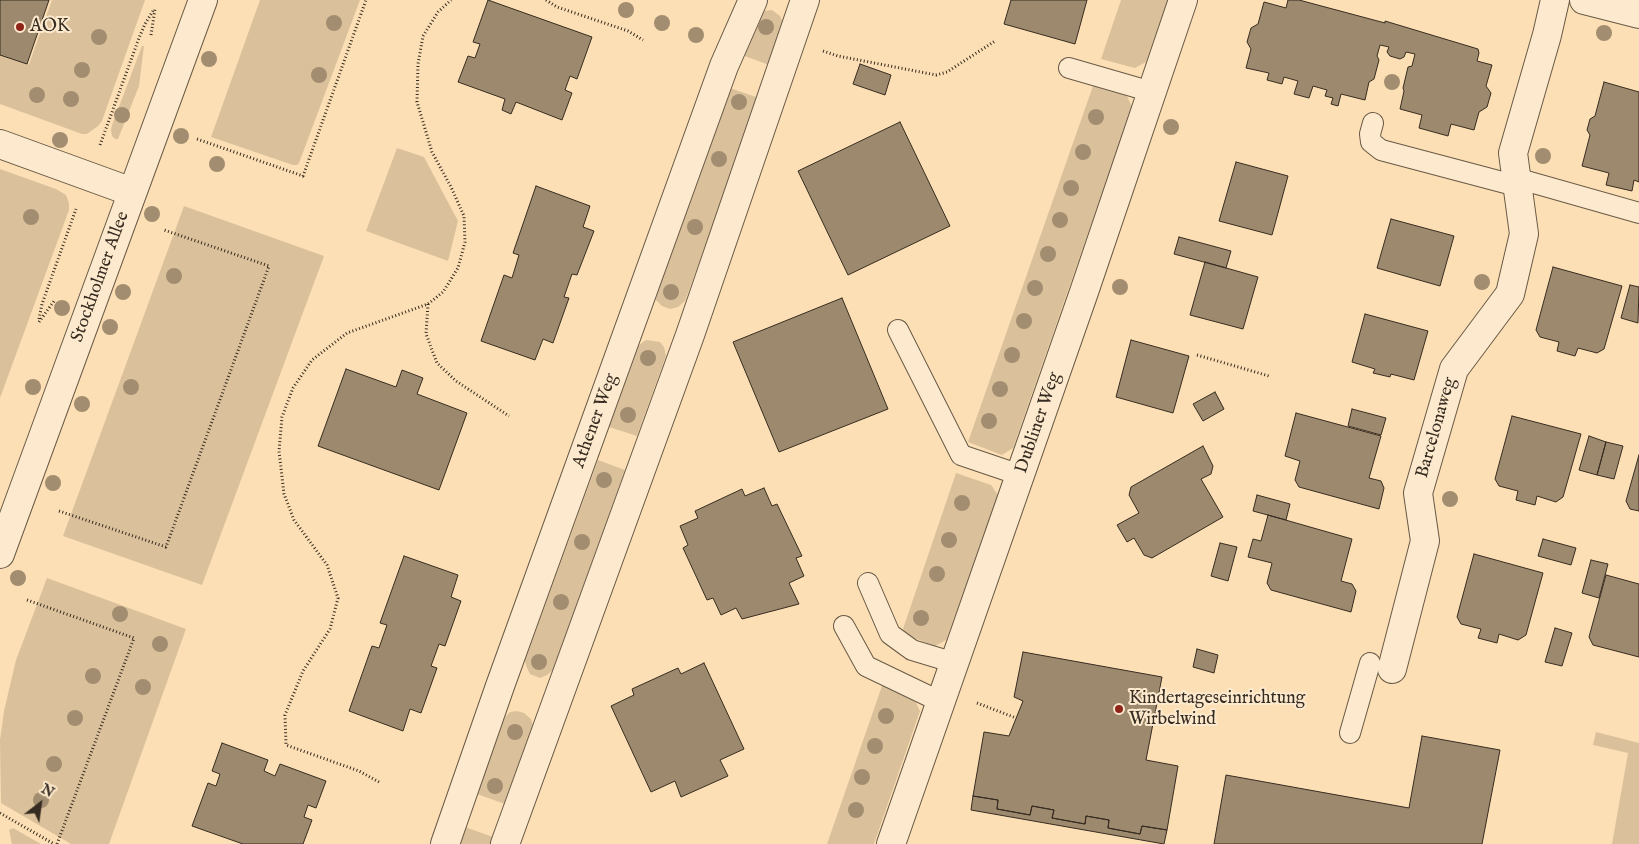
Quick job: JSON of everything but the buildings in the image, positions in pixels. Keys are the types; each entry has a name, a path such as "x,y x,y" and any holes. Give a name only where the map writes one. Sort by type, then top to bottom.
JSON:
{"street":[{"name":"Stockholmer Allee","path":"0,554 202,0"},
{"name":"Athener Weg","path":"445,844 720,75 753,0"},
{"path":"505,844 690,335 805,0"},
{"name":"Dubliner Weg","path":"891,844 1183,0"},
{"name":"Barcelonaweg","path":"1381,666 1426,541 1418,493 1454,369 1510,294 1524,234 1513,153 1547,35 1555,0"},
{"path":"1584,0 1639,14"},
{"path":"0,144 132,192"}],"lane":[{"path":"1068,68 1152,92"},
{"path":"1373,123 1370,134 1371,142 1381,150 1639,213"},
{"path":"898,330 961,455 1020,475"},
{"path":"868,583 890,634 912,650 955,663"},
{"path":"844,626 866,666 943,696"},
{"path":"1350,732 1381,666"}],"path":[{"path":"197,139 303,176 366,0"},
{"path":"379,782 359,771 286,745 284,715 303,672 330,629 338,598 327,564 294,520 284,494 279,451 281,426 282,417 293,388 312,360 347,333 428,304 443,292 458,268 465,242 464,216 432,152 417,102 418,64 423,36 438,12 451,0"},
{"path":"546,0 557,7 628,32 643,40"},
{"path":"792,40 838,56 936,75 947,72 995,41"},
{"path":"59,511 166,546 269,266 164,230"},
{"path":"428,304 426,334 437,363 456,381 509,416"},
{"path":"1197,355 1269,376"},
{"path":"0,813 55,844 134,638 27,600"},
{"path":"943,696 1016,718"}],"shaded area":[{"path":"52,0 145,0 102,121 87,134 82,134 0,104 0,55 29,64"},
{"path":"260,0 360,0 297,165 211,137"},
{"path":"1121,0 1168,0 1146,62 1135,68 1101,59"},
{"path":"772,10 780,16 784,25 769,65 742,55 762,11"},
{"path":"142,46 144,46 139,86 118,139 115,139 112,136 112,125"},
{"path":"1093,86 1127,96 1132,107 1013,448 1002,455 968,442"},
{"path":"730,88 759,98 685,301 678,307 670,309 662,306 656,300 656,292"},
{"path":"397,148 424,157 458,221 448,261 366,231"},
{"path":"0,169 56,189 66,195 69,210 0,398"},
{"path":"184,206 324,256 202,585 63,536"},
{"path":"646,340 660,342 664,347 666,356 637,436 609,427 639,345"},
{"path":"598,460 625,470 553,670 540,678 530,674 525,661"},
{"path":"956,473 991,485 998,495 946,640 935,646 909,636 903,629"},
{"path":"47,578 186,629 109,844 71,844 1,803 0,740 4,711 16,660"},
{"path":"883,683 914,699 920,711 874,844 827,844"},
{"path":"510,712 524,713 531,719 533,725 505,804 477,794 505,717"},
{"path":"1596,732 1639,743 1639,844 1612,844 1628,753 1593,745"},
{"path":"465,827 493,837 491,844 459,844"},
{"path":"13,828 41,844 12,844 9,830"}],"place":[{"name":"AOK","path":"20,27"},
{"name":"Kindertageseinrichtung Wirbelwind","path":"1119,709"}]}
